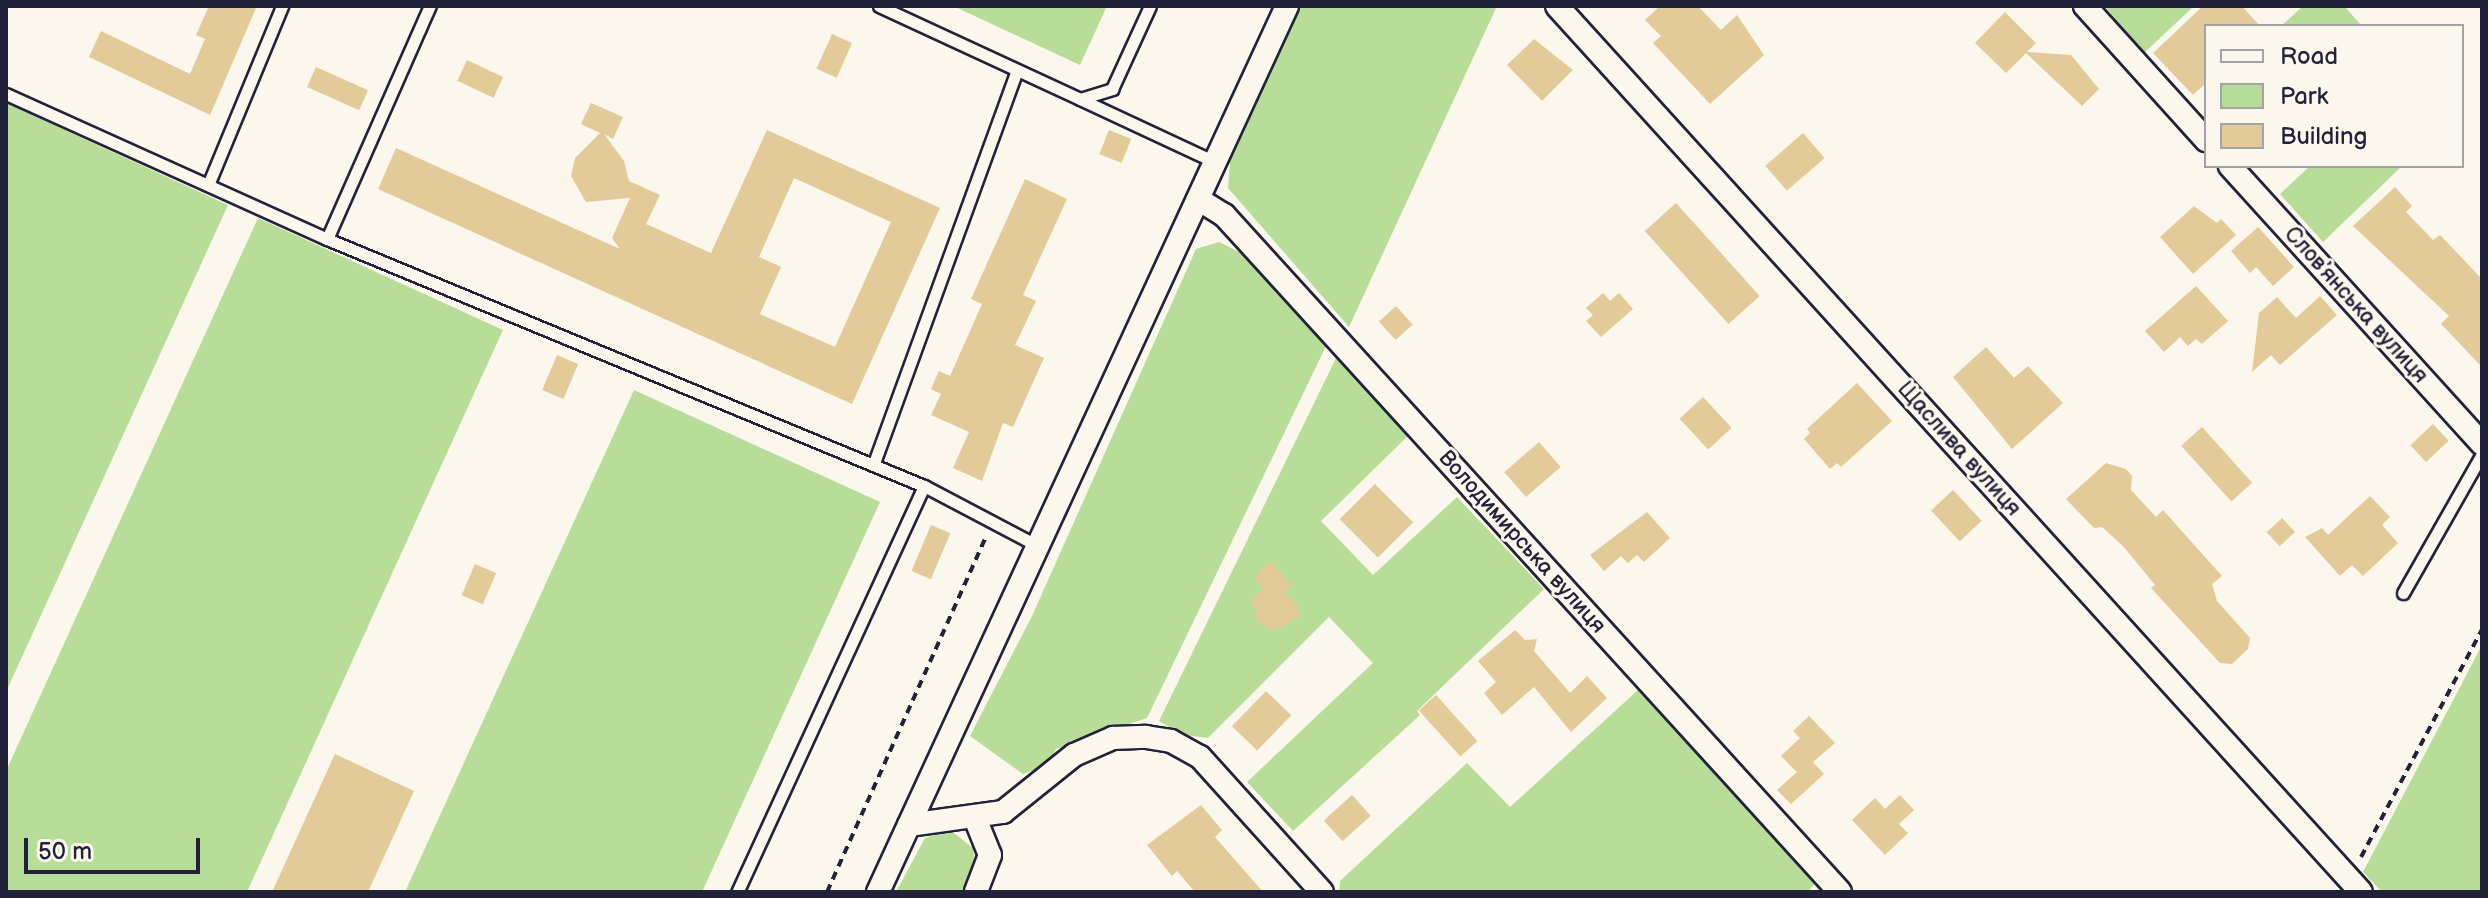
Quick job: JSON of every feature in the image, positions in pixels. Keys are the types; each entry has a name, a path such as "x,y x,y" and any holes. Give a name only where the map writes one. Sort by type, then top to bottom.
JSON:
{"street":[{"path":"878,892 1287,6"},
{"name":"Щаслива вулиця","path":"1557,6 2355,886"},
{"path":"2085,6 2204,138"},
{"name":"Словʼянська вулиця","path":"2232,168 2482,444"},
{"name":"Володимирська вулиця","path":"1198,199 1224,215 1840,892"},
{"path":"909,825 1003,812 1074,755 1113,738 1171,741 1221,776 1322,892"},
{"path":"975,818 990,855 976,892"}],"lane":[{"path":"208,185 282,6"},
{"path":"327,239 430,6"},
{"path":"879,6 1215,162"},
{"path":"1080,99 1112,89 1150,6"},
{"path":"874,463 1017,71"},
{"path":"6,94 327,239 874,463 1038,546"},
{"path":"2403,593 2482,454"},
{"path":"737,892 924,486"}],"path":[{"path":"827,892 993,522"},
{"path":"2355,886 2482,629"}],"green space":[{"path":"953,6 1107,6 1080,65"},
{"path":"1300,6 1497,6 1349,327 1228,188 1231,150"},
{"path":"2105,6 2194,6 2143,54"},
{"path":"2303,6 2344,6 2360,24 2283,24"},
{"path":"6,103 228,205 6,692"},
{"path":"2308,168 2400,168 2323,242 2280,194"},
{"path":"258,218 503,330 247,892 6,892 6,771"},
{"path":"1219,242 1241,253 1327,344 1147,718 1056,749 1049,764 1023,774 970,736 1032,616 1196,249"},
{"path":"1338,354 1410,434 1321,521 1373,575 1457,497 1544,589 1417,711 1420,715 1293,831 1247,782 1373,663 1329,617 1208,738 1183,735 1159,721"},
{"path":"634,390 880,502 702,892 405,892"},
{"path":"2482,645 2482,892 2382,892 2363,872"},
{"path":"1638,690 1818,879 1808,892 1339,892 1340,881 1467,763 1510,807"},
{"path":"950,830 973,848 977,873 968,892 896,892 925,838"}],"building":[{"path":"209,6 257,6 210,115 89,57 101,31 190,74 205,39 196,35"},
{"path":"1660,6 1698,6 1721,30 1737,15 1764,55 1710,104 1653,43 1661,36 1645,20"},
{"path":"2203,6 2242,6 2258,24 2204,24 2204,85 2193,95 2153,53"},
{"path":"2005,12 2036,43 2027,52 2071,55 2099,89 2082,106 2026,53 2006,73 1975,43"},
{"path":"832,34 852,43 837,78 817,69"},
{"path":"1534,39 1573,70 1542,101 1507,65"},
{"path":"467,60 503,77 494,98 457,81"},
{"path":"316,67 368,90 359,110 307,87"},
{"path":"591,103 623,117 613,139 604,134 624,161 629,181 660,195 646,224 711,253 767,130 940,208 852,404 378,189 396,148 620,249 612,238 630,198 586,202 571,176 575,158 600,133 581,124","holes":["794,178 891,222 835,347 760,314 781,267 759,257"]},
{"path":"1109,130 1131,139 1122,163 1099,154"},
{"path":"1803,133 1825,158 1787,191 1765,166"},
{"path":"1025,179 1067,199 1023,295 1036,301 1015,345 1044,358 1013,427 1003,423 982,481 953,468 969,432 931,415 941,394 931,389 939,371 950,376 982,304 971,299"},
{"path":"2395,187 2412,206 2406,212 2433,240 2440,235 2482,279 2482,367 2441,324 2449,316 2353,226"},
{"path":"1676,203 1760,296 1728,324 1645,231"},
{"path":"2194,206 2217,223 2221,219 2236,235 2193,274 2160,237"},
{"path":"2258,227 2294,267 2273,286 2256,267 2250,273 2231,251"},
{"path":"2196,286 2228,321 2202,344 2196,339 2188,346 2180,337 2164,352 2145,331"},
{"path":"1603,293 1610,301 1619,293 1633,309 1601,337 1586,321 1593,315 1586,308"},
{"path":"2320,296 2337,315 2280,365 2271,355 2252,372 2259,313 2277,297 2296,318"},
{"path":"1396,306 1413,325 1396,340 1379,321"},
{"path":"1986,347 2014,378 2028,366 2063,403 2012,449 1953,377"},
{"path":"557,355 578,364 563,399 542,390"},
{"path":"1857,383 1892,421 1841,467 1837,463 1830,469 1804,439 1810,433 1807,429"},
{"path":"1703,397 1732,428 1708,450 1680,419"},
{"path":"2433,424 2449,441 2426,462 2410,445"},
{"path":"2202,427 2252,483 2231,501 2181,446"},
{"path":"1539,442 1561,467 1526,497 1504,472"},
{"path":"2106,463 2126,469 2132,476 2131,490 2156,517 2163,510 2222,576 2212,584 2217,601 2250,638 2248,649 2232,664 2220,663 2151,588 2155,585 2123,546 2102,527 2094,528 2066,499"},
{"path":"1375,484 1413,522 1378,558 1340,519"},
{"path":"1953,490 1982,521 1960,541 1931,510"},
{"path":"2370,496 2390,517 2382,525 2398,543 2363,576 2352,565 2340,576 2305,537 2322,528 2328,535"},
{"path":"1647,512 1670,538 1644,562 1637,555 1628,563 1621,556 1604,571 1590,555"},
{"path":"2282,518 2295,532 2280,546 2267,532"},
{"path":"931,525 950,533 931,579 911,571"},
{"path":"1270,561 1292,586 1285,593 1298,606 1299,617 1274,631 1255,619 1257,611 1249,601 1263,589 1254,578"},
{"path":"475,564 496,573 483,604 462,595"},
{"path":"1515,630 1525,640 1537,639 1534,651 1570,693 1587,676 1607,698 1571,732 1534,687 1502,715 1484,693 1496,682 1478,661"},
{"path":"1266,691 1291,715 1257,751 1232,726"},
{"path":"1436,695 1477,741 1460,756 1419,710"},
{"path":"1809,716 1835,743 1813,762 1824,774 1791,804 1777,790 1797,772 1781,756 1800,738 1793,731"},
{"path":"335,754 414,791 368,892 272,892"},
{"path":"1352,795 1371,816 1342,841 1324,820"},
{"path":"1900,795 1914,810 1899,824 1908,833 1885,855 1852,820 1875,798 1885,809"},
{"path":"1201,805 1222,830 1215,837 1263,892 1195,892 1177,871 1172,876 1147,845"}]}
